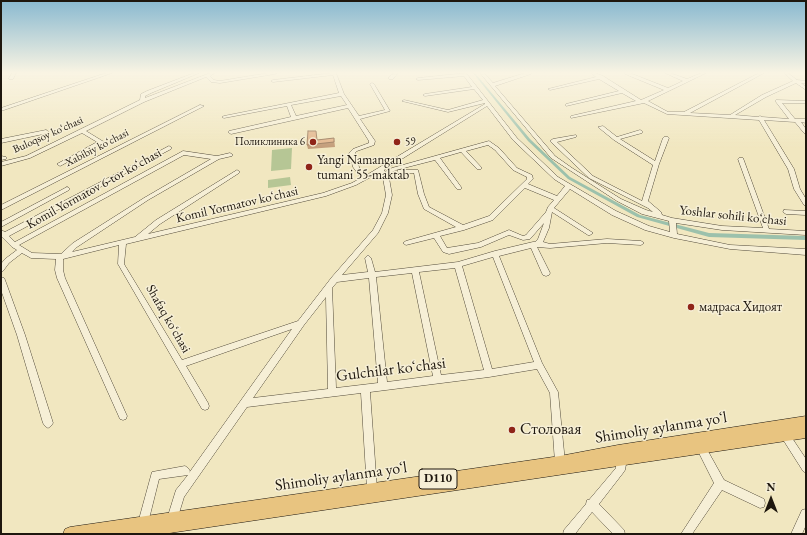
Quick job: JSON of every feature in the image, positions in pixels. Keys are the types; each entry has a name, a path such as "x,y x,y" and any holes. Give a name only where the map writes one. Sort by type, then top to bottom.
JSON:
{"main road":[{"name":"Shimoliy aylanma yoʻl","path":"118,534 321,500 619,455 806,422"},
{"name":"Shimoliy aylanma yoʻl","path":"70,534 103,532 143,523 321,500 372,489 560,462 702,447 806,432"}],"street":[{"path":"1,110 36,98"},
{"name":"Buloqsoy koʻchasi","path":"1,164 28,157 148,98"},
{"path":"224,117 321,98"},
{"path":"345,98 372,142 354,150 352,153 356,167 364,179"},
{"path":"358,118 388,111 380,98"},
{"path":"483,98 515,139 556,178 568,187 614,213 647,228 730,247 806,252"},
{"name":"Yoshlar sohili koʻchasi","path":"505,98 542,145 570,170 619,200 644,212 672,220 722,228 806,233"},
{"path":"568,105 596,98"},
{"path":"636,98 663,112 732,115 806,121"},
{"path":"573,117 648,98"},
{"path":"686,113 715,98"},
{"path":"732,115 761,98"},
{"path":"404,101 448,112 487,103"},
{"path":"806,102 778,101 806,132"},
{"name":"Komil Yormatov koʻchasi","path":"3,233 14,245 31,255 61,256 136,240 324,195 384,171 487,103"},
{"path":"288,104 294,118"},
{"name":"Xabibiy koʻchasi","path":"1,208 202,106"},
{"path":"231,132 350,106"},
{"path":"760,117 791,169 797,189 806,204"},
{"path":"601,127 616,140 656,164"},
{"path":"60,164 101,142 83,131"},
{"name":"Buloqsoy koʻchasi","path":"1,141 46,132"},
{"path":"616,140 640,132"},
{"path":"574,136 553,141 591,177 648,206 660,215 672,220 674,234"},
{"path":"648,206 645,202 656,164 666,138"},
{"path":"384,171 492,143 515,169 530,176 530,179 491,218 462,228 406,243"},
{"path":"3,233 169,148"},
{"path":"462,150 479,168"},
{"name":"Komil Yormatov 6-tor koʻchasi","path":"14,245 184,153 217,158"},
{"path":"123,416 61,278 59,270 61,256 75,245 134,207 217,158 230,155"},
{"path":"436,157 459,188"},
{"path":"741,159 767,231"},
{"path":"384,171 416,171 426,208 462,228"},
{"path":"172,519 180,494 246,403 301,323 329,289 335,279 376,231 385,213 389,195 384,171"},
{"path":"136,240 158,222 237,172"},
{"path":"524,185 558,199"},
{"path":"436,235 445,250 449,251 479,245 509,232 523,238 528,237 568,187"},
{"path":"1,224 67,189"},
{"path":"335,279 458,265 535,244 541,240 550,210"},
{"path":"550,210 590,233"},
{"path":"786,212 806,213"},
{"path":"535,244 550,246 607,241 641,243"},
{"name":"Shafaq koʻchasi","path":"123,243 121,264 205,406"},
{"path":"535,244 546,273"},
{"path":"1,269 7,261 22,250"},
{"path":"495,254 539,365 554,392 560,462"},
{"path":"368,258 372,275 383,386"},
{"path":"458,265 489,373"},
{"path":"415,270 438,379"},
{"path":"1,280 21,335 48,423"},
{"path":"329,289 332,393"},
{"path":"180,364 301,323"},
{"name":"Gulchilar koʻchasi","path":"246,403 489,373 539,365"},
{"path":"365,389 372,489"},
{"path":"785,435 806,468"},
{"path":"702,447 720,484 760,503"},
{"path":"568,534 620,470 619,455"},
{"path":"143,523 155,475 185,471"},
{"path":"686,534 720,484"},
{"path":"591,504 620,534"},
{"path":"796,534 806,514"}],"green space":[{"path":"292,148 291,169 271,171 272,150"},
{"path":"290,177 291,185 268,188 268,180"}],"building":[{"path":"308,131 316,131 317,140 334,138 334,142 307,145"}],"waterway":[{"path":"494,98 529,140 569,178 639,216 709,235 806,238"}],"place":[{"name":"Поликлиника 6","path":"313,142"},
{"name":"59","path":"397,142"},
{"name":"Yangi Namangan tumani 55-maktab","path":"309,167"},
{"name":"мадраса Хидоят","path":"691,307"},
{"name":"Столовая","path":"512,430"}]}
